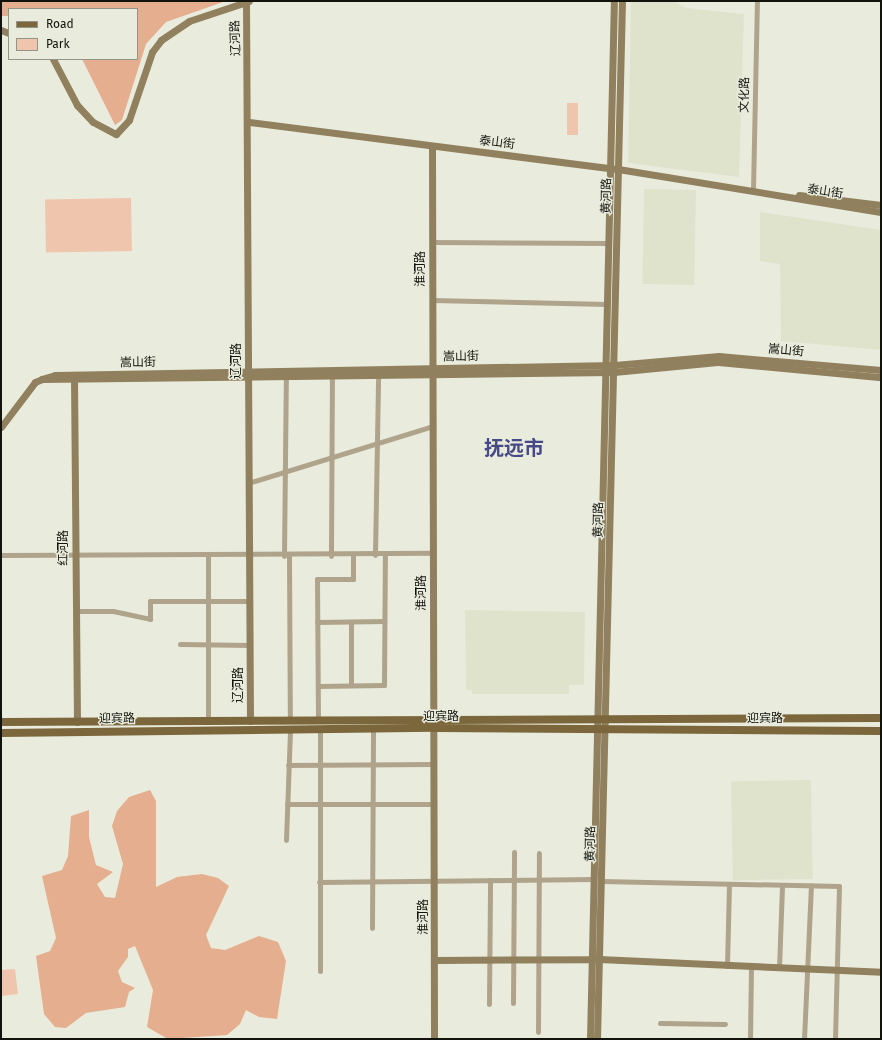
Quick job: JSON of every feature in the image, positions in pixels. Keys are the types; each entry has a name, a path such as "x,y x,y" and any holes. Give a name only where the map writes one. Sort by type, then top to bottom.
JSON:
{"main road":[{"name":"黄河路","path":"590,1039 595,959 601,729 605,369 614,1"},
{"name":"黄河路","path":"601,719 614,368 622,1"},
{"path":"54,60 77,105 93,122 116,134 129,120 152,52 161,40 189,20 247,2"},
{"name":"辽河路","path":"247,2 249,122 248,483 250,721"},
{"name":"泰山街","path":"249,122 618,169 741,191 881,212"},
{"name":"淮河路","path":"432,146 434,1039"},
{"name":"泰山街","path":"741,191 753,189 881,205"},
{"name":"嵩山街","path":"1,427 35,382 42,378 605,369 719,356 881,370"},
{"name":"嵩山街","path":"614,368 718,362 881,377"},
{"name":"嵩山街","path":"248,375 286,377 378,376 432,372"},
{"name":"红河路","path":"74,377 76,722"},
{"name":"迎宾路","path":"1,733 372,729 434,725 601,719 881,718"},
{"name":"迎宾路","path":"1,722 318,721 601,729 881,731"},
{"name":"黄河路","path":"595,959 597,1039"},
{"path":"435,960 595,959 881,972"}],"street":[{"name":"文化路","path":"753,189 757,1"},
{"path":"432,242 608,243"},
{"path":"432,300 607,304"},
{"path":"331,556 332,376"},
{"path":"375,555 378,376"},
{"path":"286,377 285,470 290,721"},
{"path":"248,483 378,440 433,426"},
{"path":"1,555 331,556 433,553"},
{"path":"318,721 317,579 353,579 353,555"},
{"path":"318,686 384,685 385,555"},
{"path":"208,556 208,721"},
{"path":"76,611 113,611 150,619 150,601 250,601"},
{"path":"317,622 384,622"},
{"path":"350,622 351,685"},
{"path":"180,644 250,645"},
{"path":"372,729 372,928"},
{"path":"286,840 290,730"},
{"path":"320,730 320,971"},
{"path":"288,765 373,766 434,764"},
{"path":"287,804 434,804"},
{"path":"513,1002 514,852"},
{"path":"538,1032 539,852"},
{"path":"489,1004 490,880"},
{"path":"319,882 597,880 839,886 834,1039"},
{"path":"728,966 729,884"},
{"path":"779,968 782,885"},
{"path":"804,1039 811,885"},
{"path":"750,1039 751,967"},
{"path":"660,1023 725,1024"}],"shaded area":[{"path":"1,1 226,1 166,22 146,44 122,120 115,125 82,60 138,60 138,8 8,8 8,16 1,16"},
{"path":"631,1 673,1 686,8 744,14 739,177 628,163"},
{"path":"644,189 696,190 694,285 642,284"},
{"path":"760,212 881,230 881,350 781,341 780,264 760,261"},
{"path":"465,610 585,612 584,685 569,685 569,694 472,694 472,690 466,690"},
{"path":"811,780 813,879 733,880 731,781"},
{"path":"150,790 156,801 156,887 177,877 202,874 218,878 229,886 206,935 211,948 225,950 259,936 278,942 286,961 277,1019 259,1017 246,1010 240,1024 227,1035 168,1039 147,1027 153,990 135,946 128,949 128,957 118,971 122,982 135,988 129,992 125,1007 86,1013 66,1028 55,1027 44,1014 36,956 50,951 56,938 42,876 62,870 68,856 71,816 89,810 89,837 96,865 113,872 97,884 105,897 115,898 123,864 112,826 117,811 129,797"}],"green space":[{"path":"567,103 578,103 578,135 567,135"},
{"path":"131,198 132,251 46,252 45,200"},
{"path":"15,969 18,994 1,996 1,970"}],"district":[{"name":"抚远市","path":"514,448"}]}
